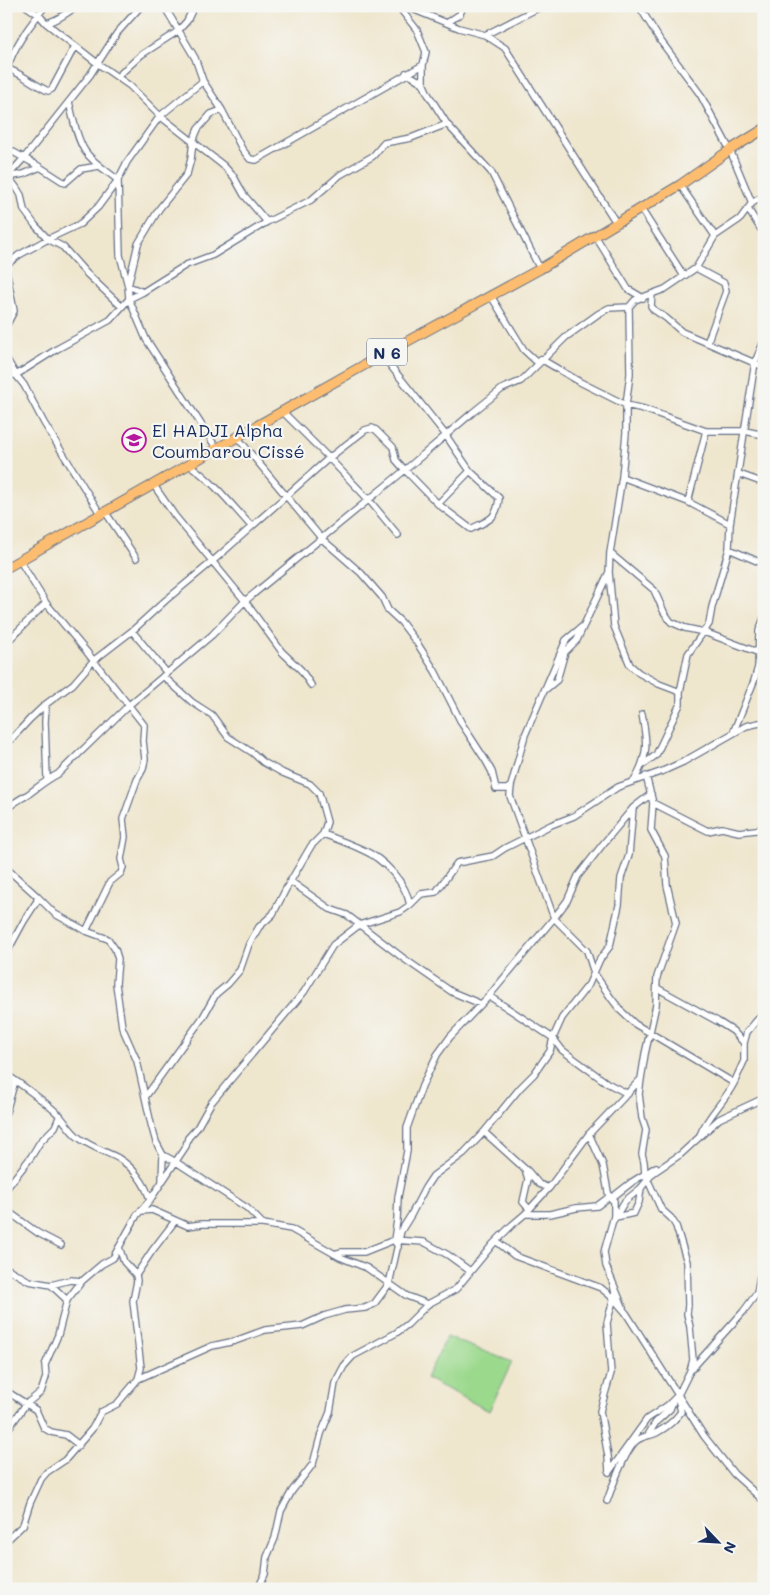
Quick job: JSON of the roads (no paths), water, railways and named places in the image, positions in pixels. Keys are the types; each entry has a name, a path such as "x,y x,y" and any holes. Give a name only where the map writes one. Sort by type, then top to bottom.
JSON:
{"main road":[{"name":"N 6","path":"6,568 382,355 596,237 680,185 764,129"}],"street":[{"path":"26,6 39,14 46,23 97,63 130,86 160,116 224,166 234,177 244,195 267,222"},
{"path":"46,6 25,31 12,53 7,69 14,71 48,91 52,89 75,46"},
{"path":"46,23 55,21 71,9 79,6"},
{"path":"7,177 69,102 90,75 117,33 141,6"},
{"path":"164,6 194,58 203,81 222,110 242,149 250,159 256,160 423,65"},
{"path":"117,77 141,55 178,31 188,21 194,6"},
{"path":"398,6 417,30 426,52 423,65 423,83 428,94 447,124 491,172 540,269"},
{"path":"406,6 459,28 485,35 505,48 517,64 617,224"},
{"path":"447,23 460,14 463,6"},
{"path":"485,35 542,6"},
{"path":"639,6 660,40 700,94 730,150 750,206 764,234"},
{"path":"406,74 423,83"},
{"path":"6,265 19,255 80,224 98,206 118,180 127,162 160,116 203,81"},
{"path":"69,102 74,124 85,150 99,166 118,180"},
{"path":"128,286 138,244 159,208 187,174 193,141 198,129 211,114 222,110"},
{"path":"6,375 16,375 57,349 110,320 129,299 186,265 213,255 267,222 311,200 340,176 373,156 384,143 411,138 447,124"},
{"path":"6,146 65,183 81,168 99,166"},
{"path":"7,177 24,174 40,167"},
{"path":"7,177 21,195 24,210 48,239 63,248 121,306"},
{"path":"118,180 120,256 128,286 129,299 146,338 218,448"},
{"path":"680,185 715,236"},
{"path":"680,692 659,684 639,673 630,665 614,626 609,572 626,433 626,405 630,374 629,307 635,300 665,289 696,268 710,241 740,219 750,206 764,196"},
{"path":"641,209 684,276"},
{"path":"60,235 63,248"},
{"path":"596,237 628,289 643,298"},
{"path":"696,268 724,283 726,291 707,343"},
{"path":"6,269 14,311 6,326"},
{"path":"128,286 143,292"},
{"path":"652,294 651,306 654,310 682,332 764,367"},
{"path":"491,296 524,350 539,361 580,382 626,405 644,408 706,431 746,431 764,435"},
{"path":"6,810 11,804 26,796 47,779 58,774 129,705 212,635 245,600 369,500 445,434 502,389 521,381 539,361 566,337 598,314 609,308 629,307"},
{"path":"635,779 644,764 656,755 680,704 680,692 688,654 709,624 729,549 730,524 746,431 755,362 764,341"},
{"path":"6,745 46,704 73,684 93,661 132,631 329,458 365,430 372,428 376,430 393,447 396,460 405,470 438,504 471,529 493,518 498,507 499,498 470,471 445,434 382,355"},
{"path":"6,358 24,384 44,423 103,514 136,558"},
{"path":"282,412 369,500 398,535"},
{"path":"688,502 706,431"},
{"path":"237,437 322,538 361,573 382,597 388,610 401,622 435,671 462,724 492,772 496,789 507,789 512,786"},
{"path":"188,464 217,488 251,526"},
{"path":"438,504 470,471"},
{"path":"739,474 764,483"},
{"path":"622,477 688,502 730,524"},
{"path":"153,484 175,516 245,600 282,652 301,670 311,685"},
{"path":"729,549 764,564"},
{"path":"610,553 654,590 664,612 672,622 758,652"},
{"path":"20,561 46,603 144,724 145,759 143,770 123,819 125,837 121,859 123,867 121,873 110,882 86,931"},
{"path":"609,572 584,625 566,640 525,735 510,796 554,918 587,951 594,973 621,1011 649,1034 734,1082"},
{"path":"6,643 46,603"},
{"path":"733,733 754,681 758,666 759,631 764,618"},
{"path":"132,631 165,674 192,702 212,715 228,737 283,774 310,784 320,793 327,822 323,834 311,846 273,914 259,927 249,944 240,970 216,994 203,1017 146,1096"},
{"path":"46,704 47,779"},
{"path":"642,714 646,739 644,764"},
{"path":"6,1432 26,1404 41,1392 46,1377 46,1364 58,1335 67,1300 82,1282 102,1264 113,1258 141,1211 176,1162 186,1146 188,1138 197,1128 211,1103 304,992 333,945 359,925 400,912 421,894 436,892 457,864 493,856 551,825 574,816 618,787 683,762 746,726 764,722"},
{"path":"646,776 653,803 651,830 665,856 667,885 676,923 657,977 656,1005 641,1079 640,1102 646,1130 642,1154 646,1177 661,1209 676,1226 687,1262 687,1314 693,1360 690,1371 670,1409 656,1422 648,1435"},
{"path":"397,1242 398,1197 406,1150 407,1128 412,1111 437,1055 450,1037 489,996 554,918 567,901 578,876 632,808 651,794"},
{"path":"6,797 11,804"},
{"path":"653,803 708,831 722,828 739,832 764,829"},
{"path":"6,1541 23,1525 30,1503 47,1472 65,1460 92,1429 101,1412 117,1404 138,1380 212,1346 235,1341 265,1330 302,1326 324,1316 345,1310 365,1308 374,1304 389,1284 401,1231 433,1176 464,1153 534,1074 550,1051 553,1038 562,1018 589,984 600,959 610,946 619,905 621,878 629,854 632,808"},
{"path":"323,834 365,850 378,860 403,886 410,905"},
{"path":"6,868 55,914 86,931 108,939 115,949 118,959 116,984 120,1010 129,1042 137,1061 156,1142 163,1156 162,1180"},
{"path":"290,882 330,909 347,915 452,992 481,1004"},
{"path":"6,954 37,901 37,896"},
{"path":"657,988 733,1031 744,1043"},
{"path":"489,996 553,1038 562,1050 607,1083 628,1094"},
{"path":"699,1138 706,1121 731,1090 744,1061 744,1043 747,1032 764,1012"},
{"path":"6,1074 60,1116 77,1136 96,1149 120,1159 140,1178 148,1191 150,1200"},
{"path":"258,1589 265,1574 267,1557 275,1538 281,1511 292,1491 313,1464 321,1434 330,1412 335,1384 344,1366 353,1356 396,1333 428,1304 456,1289 496,1241 549,1188 589,1134 641,1079"},
{"path":"6,1112 15,1081"},
{"path":"614,1219 634,1213 639,1202 641,1188 646,1177 654,1168 665,1164 681,1154 720,1119 764,1098"},
{"path":"6,1189 40,1142 55,1127 60,1116"},
{"path":"484,1132 525,1168 539,1184 549,1188"},
{"path":"589,1134 603,1165 609,1197 614,1201 614,1219"},
{"path":"163,1156 176,1162 247,1208 263,1224"},
{"path":"525,1168 528,1179 523,1202 527,1211"},
{"path":"527,1211 550,1214 576,1208 597,1206 609,1197 646,1177"},
{"path":"626,1314 606,1266 604,1252 614,1219 625,1201 641,1188"},
{"path":"6,1210 38,1233 61,1245"},
{"path":"141,1211 152,1210 188,1226 202,1224 263,1224 292,1229 334,1254 367,1268 407,1296 428,1304"},
{"path":"136,1275 175,1221"},
{"path":"496,1241 515,1256 601,1288 613,1298 626,1314 704,1436 734,1474 764,1501"},
{"path":"334,1254 364,1252 397,1242 424,1242 448,1255 470,1271"},
{"path":"119,1247 124,1262 136,1275 137,1281 133,1301 141,1368 138,1380"},
{"path":"690,1371 718,1342 756,1293 764,1266"},
{"path":"7,1269 29,1281 51,1284 70,1280 82,1282"},
{"path":"612,1280 614,1293 608,1323 611,1373 600,1411 609,1472 647,1420 677,1396"},
{"path":"51,1284 67,1300"},
{"path":"6,1391 36,1410 44,1428 51,1432 66,1435 79,1445"},
{"path":"607,1501 612,1485 635,1442 657,1432 675,1420 681,1412 677,1396"}],"place":[{"name":"El HADJI Alpha Coumbarou Cissé","path":"134,440"}]}
